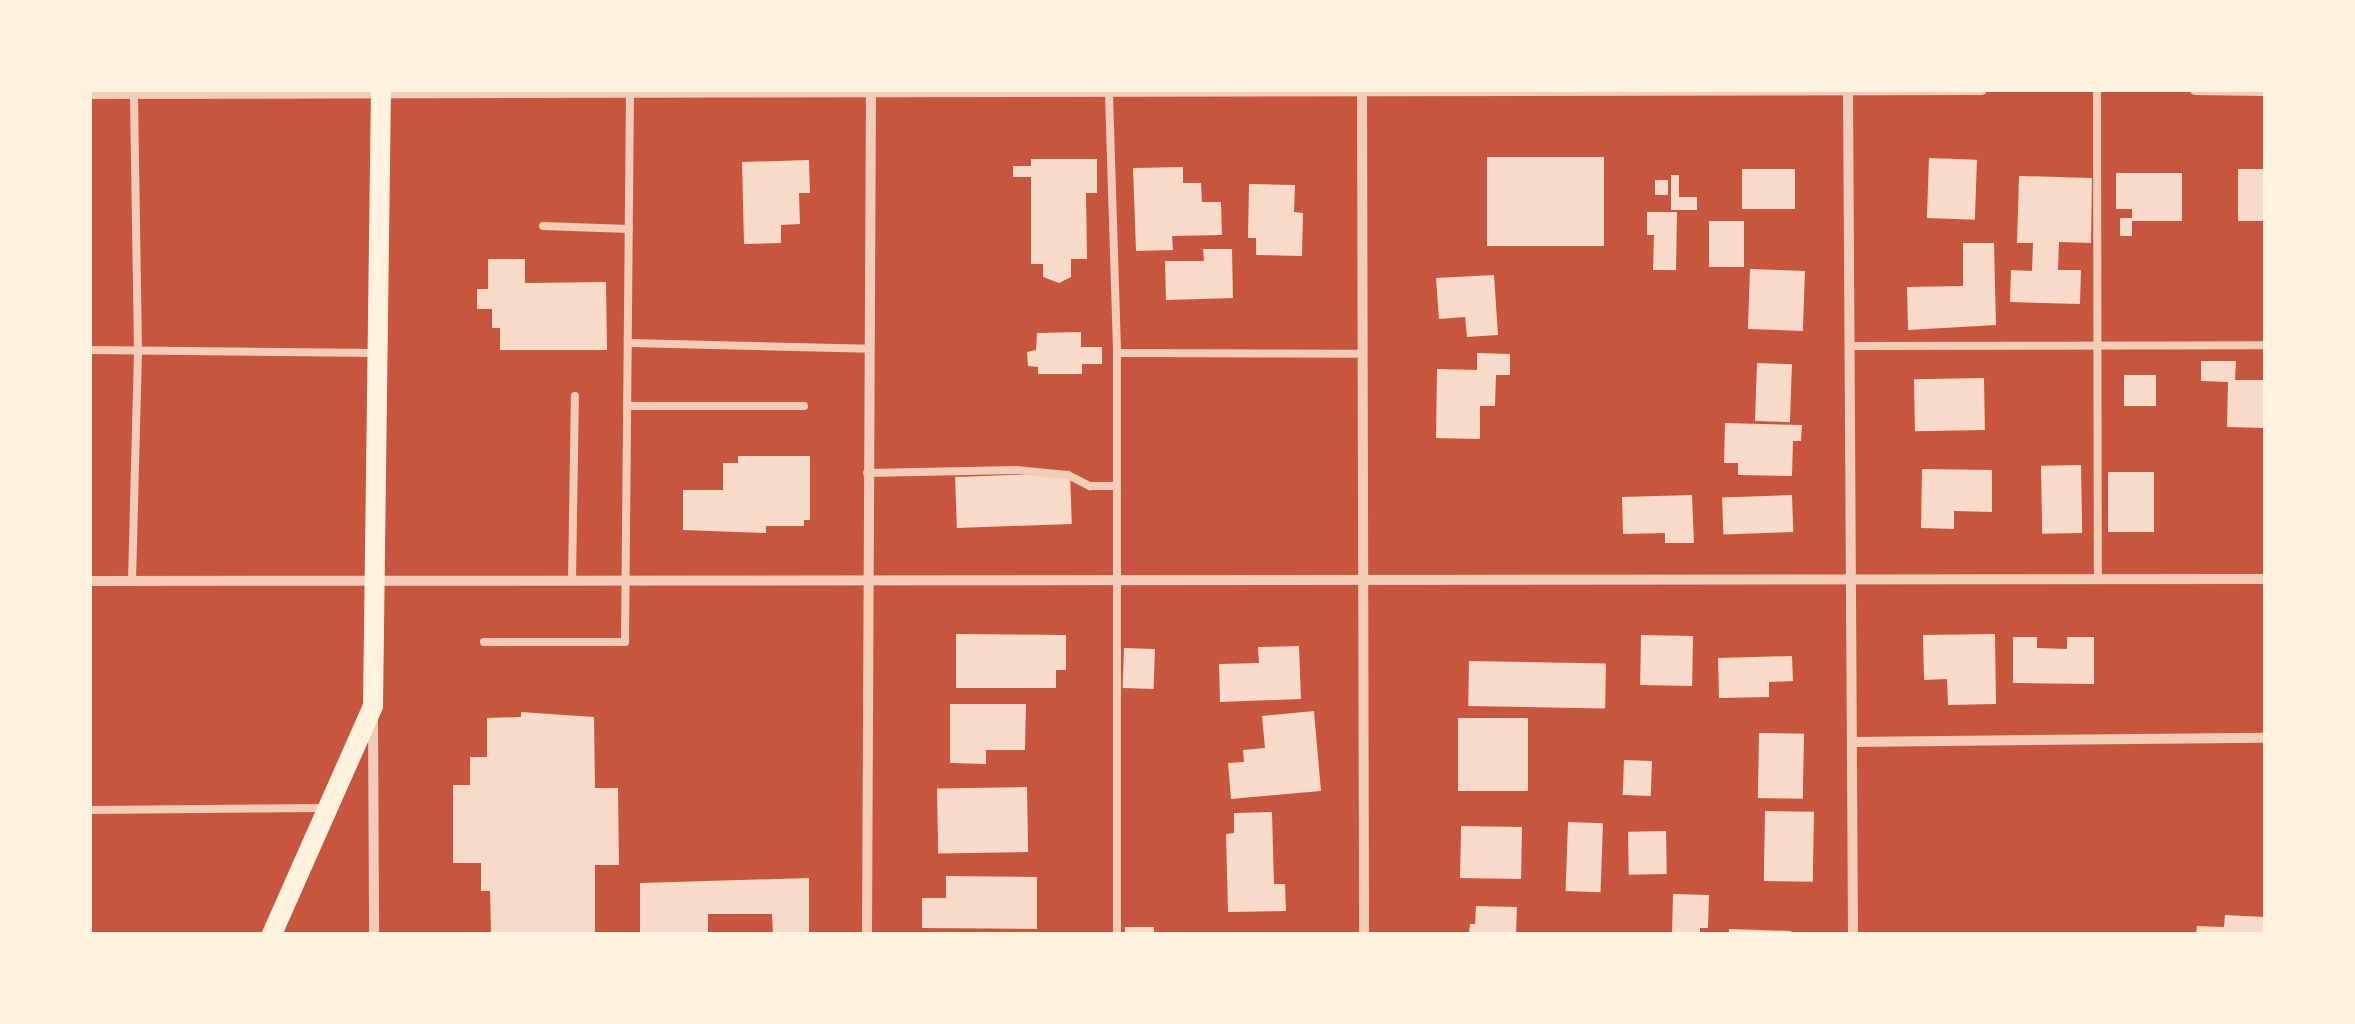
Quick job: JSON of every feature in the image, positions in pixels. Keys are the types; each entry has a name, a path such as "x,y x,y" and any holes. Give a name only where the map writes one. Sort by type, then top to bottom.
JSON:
{"main road":[{"path":"272,934 373,706 380,92"}],"street":[{"path":"1848,90 1853,934"},
{"path":"90,94 1982,90"},
{"path":"2195,90 2265,91"},
{"path":"867,934 865,581 871,91"},
{"path":"1362,91 1364,934"},
{"path":"90,581 2265,579"},
{"path":"373,706 374,934"},
{"path":"1852,742 2265,738"}],"lane":[{"path":"2097,90 2098,579"},
{"path":"484,642 624,642 630,406 630,91"},
{"path":"132,581 138,351 134,94"},
{"path":"1109,94 1117,352 1117,934"},
{"path":"543,226 629,229"},
{"path":"630,343 868,350"},
{"path":"1850,346 2265,345"},
{"path":"90,350 378,353"},
{"path":"1117,352 1362,354"},
{"path":"572,581 574,396"},
{"path":"630,406 804,406"},
{"path":"866,472 1016,470 1068,474 1090,486 1117,486"},
{"path":"90,810 329,808"}],"building":[{"path":"1487,157 1604,157 1604,246 1487,246"},
{"path":"1929,158 1977,160 1975,220 1927,218"},
{"path":"1031,159 1097,159 1097,193 1086,193 1087,259 1071,259 1071,277 1059,283 1043,277 1043,264 1031,264 1031,177 1013,177 1013,166 1031,166"},
{"path":"809,160 810,193 799,193 800,224 781,225 781,243 744,244 742,162"},
{"path":"1183,167 1183,183 1201,183 1202,202 1221,202 1222,235 1172,236 1173,250 1136,251 1133,168"},
{"path":"1742,169 1795,169 1795,209 1742,209"},
{"path":"2238,169 2265,169 2265,221 2238,221"},
{"path":"2116,173 2182,173 2182,221 2132,221 2132,236 2120,236 2120,218 2132,218 2132,209 2116,209"},
{"path":"1671,175 1679,175 1679,197 1697,197 1697,210 1671,210"},
{"path":"2019,176 2092,178 2091,243 2059,242 2058,270 2081,270 2080,304 2010,302 2011,270 2032,271 2033,243 2017,243"},
{"path":"1655,180 1668,180 1668,195 1655,195"},
{"path":"1249,184 1295,185 1294,212 1303,213 1302,256 1256,255 1256,238 1248,238"},
{"path":"1647,212 1677,212 1676,270 1653,270 1654,235 1647,235"},
{"path":"1709,221 1744,221 1744,267 1709,267"},
{"path":"1963,243 1994,243 1996,325 1908,330 1907,287 1963,286"},
{"path":"1203,249 1232,249 1233,298 1166,300 1165,261 1204,261"},
{"path":"488,259 525,259 525,283 606,282 607,350 500,350 500,328 492,328 492,309 477,309 477,289 488,289"},
{"path":"1750,269 1805,271 1803,331 1748,329"},
{"path":"1494,275 1498,335 1467,337 1465,317 1439,319 1436,278"},
{"path":"1081,332 1081,347 1102,347 1102,364 1082,364 1082,374 1038,374 1038,367 1028,366 1027,352 1036,350 1037,333"},
{"path":"1477,353 1510,354 1510,375 1496,375 1495,406 1480,406 1480,439 1436,438 1437,369 1477,370"},
{"path":"2201,361 2236,361 2235,380 2265,380 2265,428 2227,427 2228,382 2201,381"},
{"path":"1757,363 1792,364 1790,422 1755,421"},
{"path":"2124,375 2156,375 2156,406 2124,406"},
{"path":"1984,378 1985,430 1915,431 1914,379"},
{"path":"1725,423 1802,425 1801,441 1793,441 1792,476 1738,475 1738,463 1724,463"},
{"path":"738,456 810,456 810,520 804,520 804,526 766,526 766,533 683,530 683,490 723,490 723,463 738,463"},
{"path":"2081,465 2082,533 2042,534 2041,466"},
{"path":"1922,469 1992,470 1992,512 1954,511 1954,529 1921,528"},
{"path":"2108,472 2154,472 2154,532 2108,532"},
{"path":"1070,473 1072,524 957,528 955,477"},
{"path":"1692,495 1694,543 1665,543 1665,533 1623,534 1622,497"},
{"path":"1792,495 1793,532 1723,534 1722,497"},
{"path":"956,634 1066,635 1066,670 1056,670 1056,688 956,688"},
{"path":"1995,634 1996,704 1948,705 1947,679 1924,680 1923,635"},
{"path":"1641,635 1693,636 1692,686 1640,685"},
{"path":"2013,637 2037,637 2037,648 2067,649 2067,637 2094,637 2094,684 2013,683"},
{"path":"1299,646 1301,699 1220,702 1219,664 1259,663 1258,647"},
{"path":"1124,648 1155,649 1154,689 1123,688"},
{"path":"1792,656 1793,681 1769,682 1769,697 1719,698 1718,658"},
{"path":"1469,661 1606,663 1605,708 1468,706"},
{"path":"950,704 1026,704 1025,750 986,750 986,764 950,763"},
{"path":"1314,711 1321,791 1231,799 1228,763 1244,762 1243,750 1265,748 1262,716"},
{"path":"521,712 594,717 595,788 618,788 619,865 595,865 595,933 491,934 490,891 481,891 481,863 453,863 453,785 470,785 470,757 487,757 487,718 521,717"},
{"path":"1458,718 1528,718 1528,791 1458,791"},
{"path":"1759,733 1804,734 1803,799 1758,798"},
{"path":"1624,760 1652,761 1651,796 1623,795"},
{"path":"1027,787 1028,852 938,854 937,789"},
{"path":"1765,811 1814,812 1813,882 1764,881"},
{"path":"1272,812 1274,884 1285,884 1286,911 1228,912 1226,834 1234,833 1234,813"},
{"path":"1568,822 1603,823 1601,892 1566,891"},
{"path":"1461,826 1522,827 1521,879 1460,878"},
{"path":"1666,831 1667,874 1629,875 1628,832"},
{"path":"946,876 1037,877 1037,929 922,928 922,898 946,898"},
{"path":"809,878 809,934 773,934 772,914 708,914 708,934 640,934 640,883"},
{"path":"1673,894 1709,895 1708,928 1700,928 1700,934 1672,934"},
{"path":"1476,906 1517,907 1516,934 1469,934 1470,924 1475,924"},
{"path":"2225,915 2265,917 2265,934 2196,934 2197,926 2224,927"},
{"path":"1125,927 1154,927 1154,934 1125,934"},
{"path":"1729,929 1791,931 1791,934 1729,934"}]}
